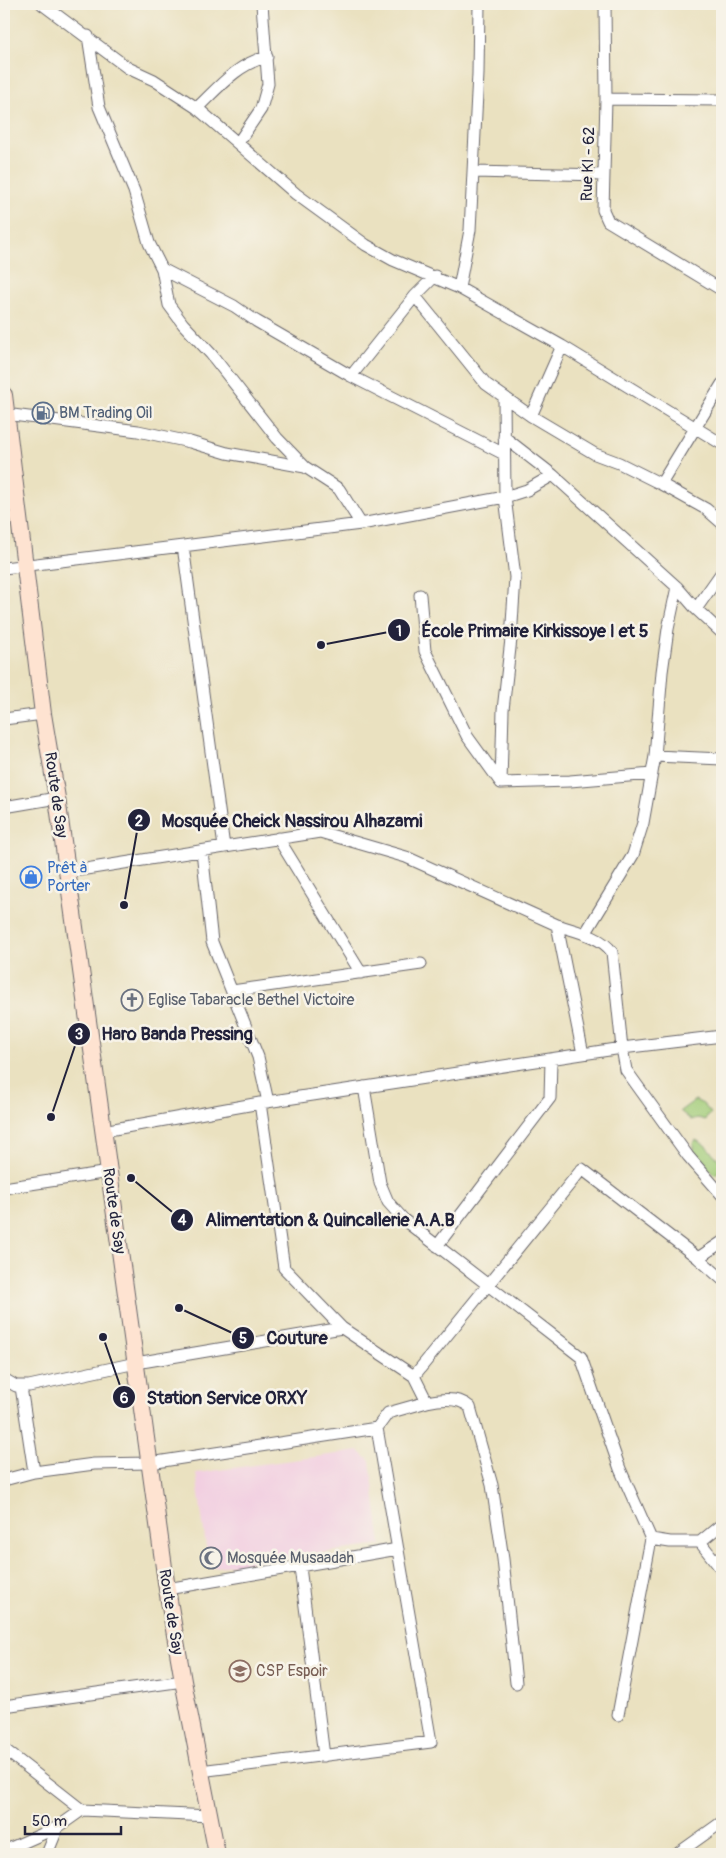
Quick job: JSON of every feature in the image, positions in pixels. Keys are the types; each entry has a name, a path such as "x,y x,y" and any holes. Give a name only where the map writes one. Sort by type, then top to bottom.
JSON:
{"main road":[{"name":"Route de Say","path":"4,396 43,714 57,798 167,1589 217,1854"}],"street":[{"path":"42,4 88,36 128,68 154,80 196,108 296,194 366,246 393,260 459,288 562,346 722,444"},
{"path":"238,143 262,109 268,84 267,57 263,38 262,4"},
{"path":"459,288 470,230 474,172 479,4"},
{"name":"Rue KI - 62","path":"605,4 606,98 603,210 608,221 722,290"},
{"path":"88,36 99,107 134,191 149,243 162,269 169,306 211,354 277,438 305,467 339,489 361,524"},
{"path":"196,108 236,71 252,62 267,57"},
{"path":"606,98 722,100"},
{"path":"474,172 604,175"},
{"path":"162,269 234,306 256,321 351,376 504,454"},
{"path":"351,376 415,296 434,276"},
{"path":"415,296 486,384 531,416 595,454 619,463 661,484 706,509 722,523"},
{"path":"531,416 562,346"},
{"path":"661,484 722,384"},
{"path":"501,783 503,710 511,639 515,577 506,497 504,397"},
{"path":"5,414 138,431 190,442 227,453 305,467"},
{"path":"504,437 553,475 677,588 696,610 722,633"},
{"path":"4,568 361,524 506,497 527,490 553,475"},
{"path":"183,546 224,847"},
{"path":"696,610 722,572"},
{"path":"585,934 633,855 643,823 655,756 662,672 668,629 677,588"},
{"path":"420,595 425,652 467,736 501,783"},
{"path":"4,719 43,714"},
{"path":"655,756 722,759"},
{"path":"501,783 570,781 652,774"},
{"path":"4,807 57,798"},
{"path":"67,872 320,832 406,857 557,925 585,934 603,944 612,952 626,1070 688,1156 721,1193"},
{"path":"278,838 361,973"},
{"path":"202,851 212,942 258,1057 284,1268 342,1328 414,1376 427,1402"},
{"path":"557,925 583,1054"},
{"path":"232,991 421,964"},
{"path":"103,1131 264,1102 622,1048 722,1036"},
{"path":"437,1246 550,1098 551,1060"},
{"path":"364,1087 380,1183 388,1202 404,1220 581,1357 620,1469 651,1539 618,1715"},
{"path":"414,1376 582,1170 698,1258 722,1280"},
{"path":"4,1188 109,1172"},
{"path":"698,1258 722,1242"},
{"path":"4,1379 21,1387 136,1363 342,1328"},
{"path":"21,1387 34,1472"},
{"path":"200,1771 431,1742 378,1428 388,1413 427,1402 442,1398 462,1402 470,1407 492,1485 503,1559 516,1683"},
{"path":"4,1480 34,1472 94,1464 150,1463 378,1428"},
{"path":"651,1539 670,1542 700,1542 722,1524"},
{"path":"700,1542 722,1570"},
{"path":"167,1589 398,1549"},
{"path":"300,1567 324,1756"},
{"path":"4,1706 183,1681"},
{"path":"4,1749 82,1810 210,1816"},
{"path":"4,1851 58,1827 82,1810"},
{"path":"677,1854 722,1822"},
{"path":"47,1854 58,1827"}],"shaded area":[{"path":"359,1451 370,1461 381,1545 209,1568 196,1473"}],"green space":[{"path":"695,1100 703,1104 711,1113 705,1120 698,1118 691,1120 680,1111"},
{"path":"696,1140 705,1145 722,1163 722,1167 715,1175 693,1153 693,1143"}],"place":[{"name":"BM Trading Oil","path":"43,413"},
{"name":"École Primaire Kirkissoye I et 5","path":"321,645"},
{"name":"Prêt à Porter","path":"31,877"},
{"name":"Mosquée Cheick Nassirou Alhazami","path":"124,905"},
{"name":"Eglise Tabaracle Bethel Victoire","path":"132,1000"},
{"name":"Haro Banda Pressing","path":"51,1117"},
{"name":"Alimentation & Quincallerie A.A.B","path":"131,1178"},
{"name":"Couture","path":"179,1308"},
{"name":"Station Service ORXY","path":"103,1337"},
{"name":"Mosquée Musaadah","path":"211,1558"},
{"name":"CSP Espoir","path":"240,1671"}]}
